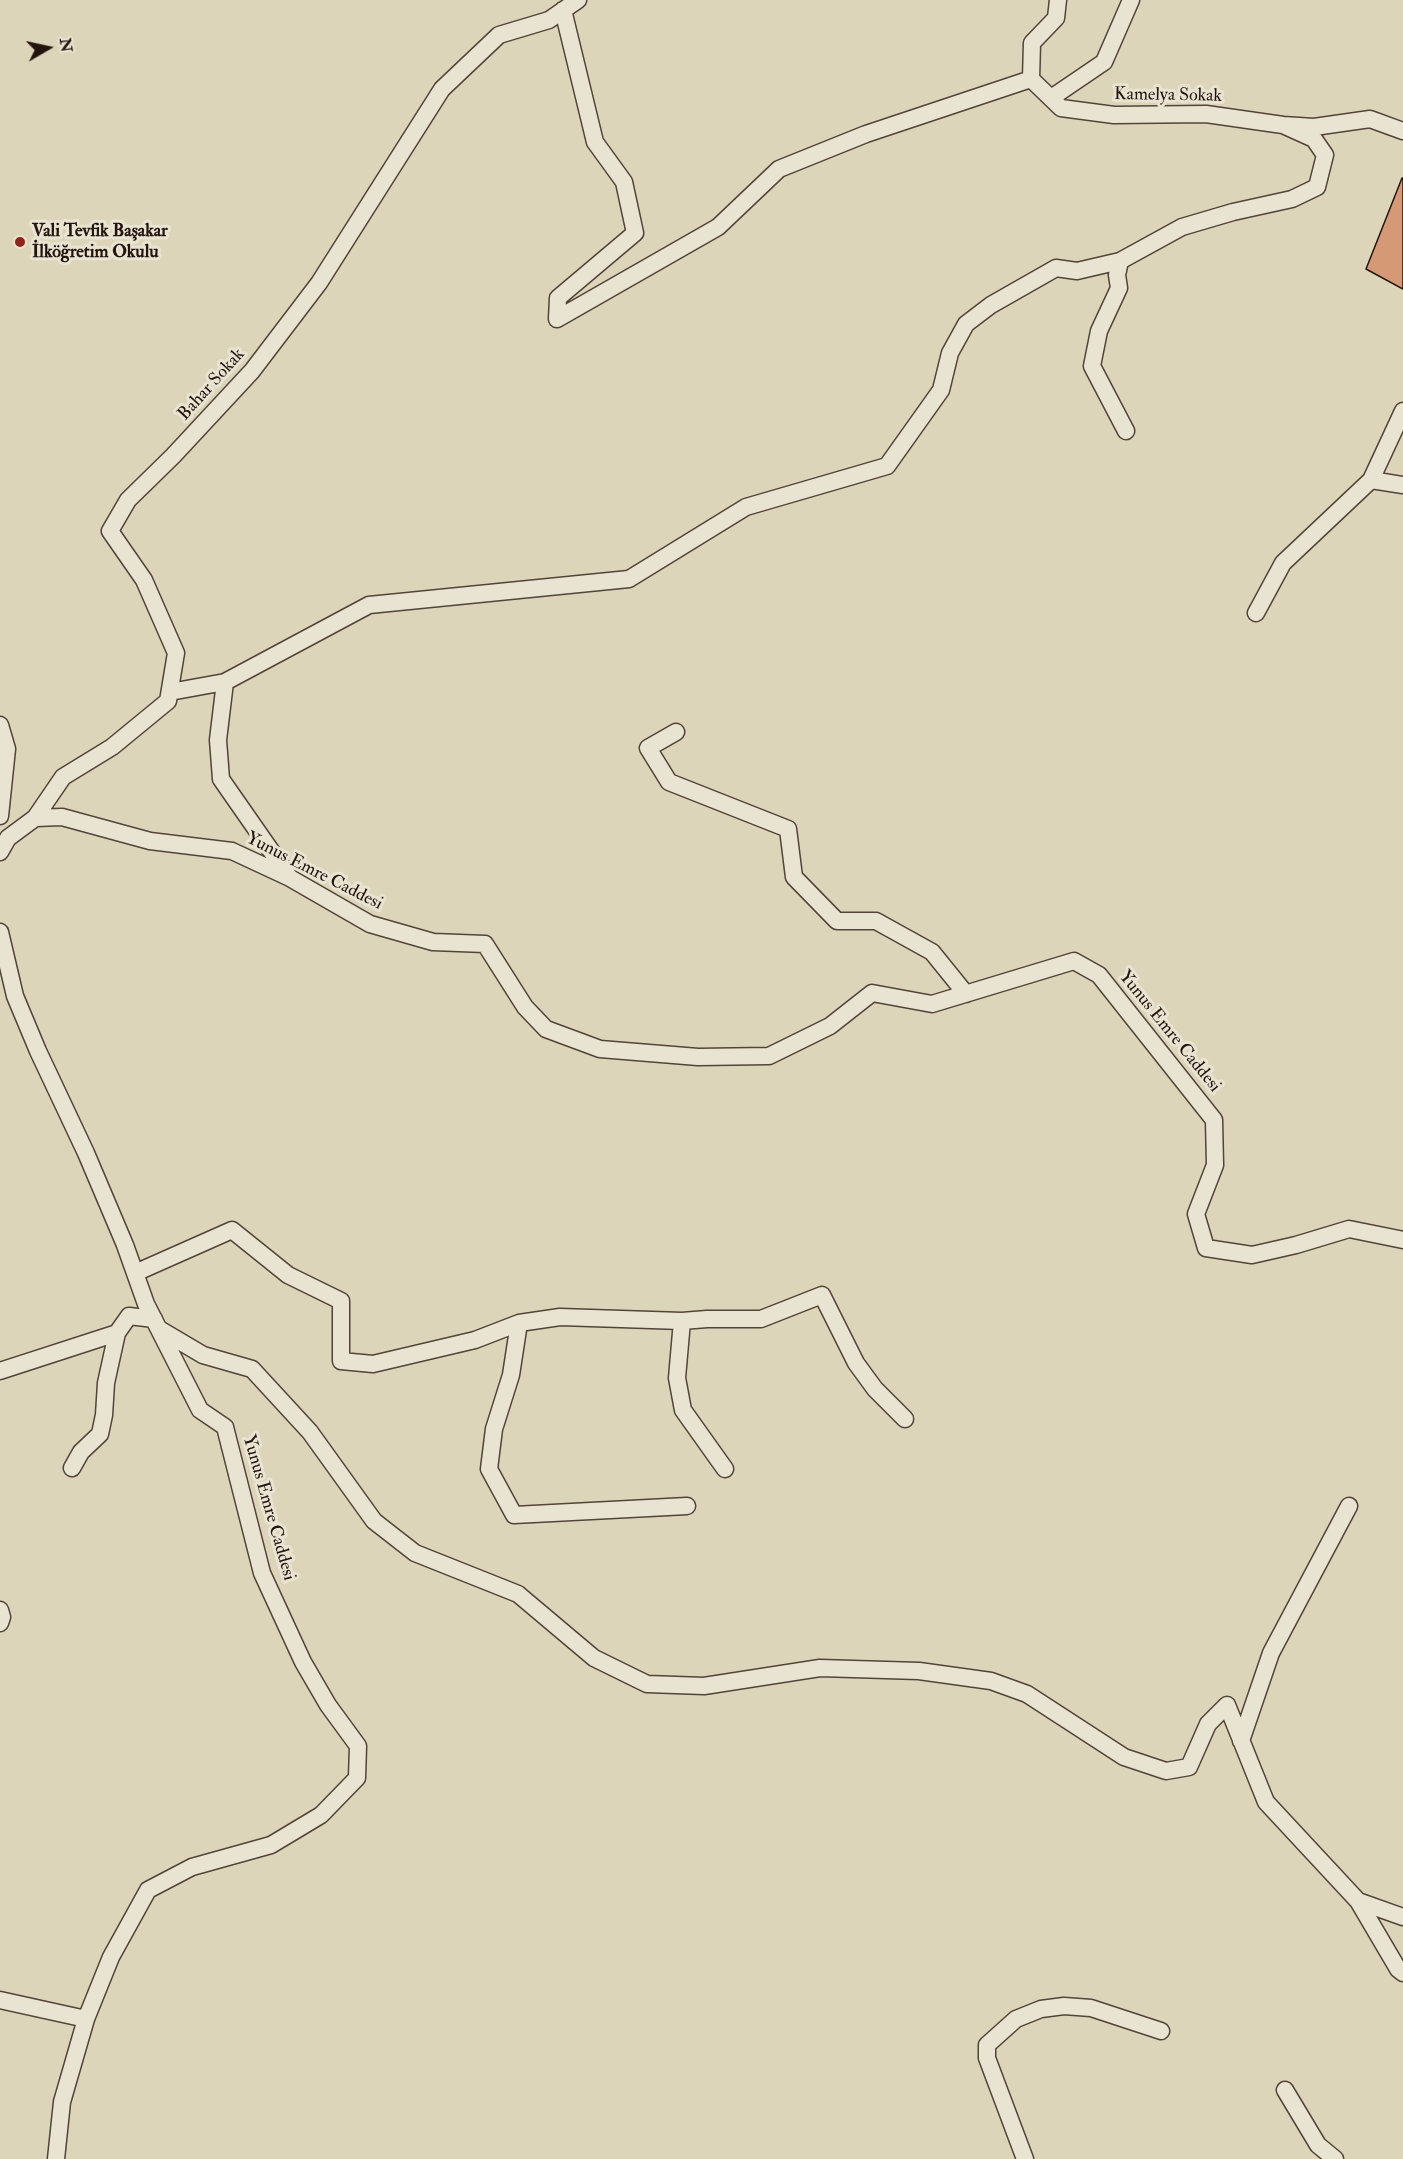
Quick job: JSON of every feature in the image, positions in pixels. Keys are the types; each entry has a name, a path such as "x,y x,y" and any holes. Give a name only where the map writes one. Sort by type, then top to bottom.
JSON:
{"street":[{"name":"Bahar Sokak","path":"170,692 176,653 144,580 110,531 128,500 173,456 252,371 313,292 442,89 499,35 549,20 578,0"},
{"path":"563,10 595,142 624,182 634,233 558,298 556,319 718,227 779,169 866,134 1030,79 1032,43 1056,18 1058,0"},
{"path":"1051,98 1104,62 1131,0"},
{"name":"Kamelya Sokak","path":"1030,79 1061,108 1114,116 1206,114 1314,127 1370,119 1403,131"},
{"path":"0,852 8,838 35,818 63,777 112,747 168,701 170,692 225,682 369,605 629,579 746,507 887,466 941,390 950,353 966,324 991,305 1056,268 1077,271 1120,261 1182,227 1233,212 1292,199 1317,187 1325,155 1314,139 1283,125"},
{"path":"1120,261 1117,275 1119,288 1100,332 1092,366 1126,431"},
{"path":"1256,614 1283,563 1371,480 1403,411"},
{"path":"1371,480 1403,485"},
{"path":"225,682 218,740 221,779 290,878"},
{"path":"0,725 7,749 0,816"},
{"path":"676,732 648,748 669,782 788,829 794,877 837,921 876,921 932,952 966,994"},
{"name":"Yunus Emre Caddesi","path":"35,818 63,817 150,841 232,852 290,878 370,924 433,942 485,944 525,1007 546,1029 600,1049 698,1057 769,1056 830,1026 872,993 932,1004 1074,961 1099,975 1214,1120 1215,1165 1196,1214 1206,1248 1252,1255 1349,1229 1403,1240"},
{"name":"Yunus Emre Caddesi","path":"0,932 15,996 86,1153 156,1324 200,1410 225,1427 262,1573 303,1662 328,1705 358,1746 357,1778 321,1815 271,1845 192,1867 148,1890 111,1957 86,2019 62,2102 56,2159"},
{"name":"Yunus Emre Caddesi","path":"1377,1234 1403,1227"},
{"path":"135,1273 232,1230 288,1275 341,1301 341,1362 373,1364 475,1340 519,1323 560,1317 621,1317 682,1321 707,1318 761,1319 822,1295 856,1363 875,1389 905,1419"},
{"path":"72,1468 81,1452 100,1434 106,1383 117,1333 129,1316 156,1324 203,1355 252,1369 310,1432 374,1521 416,1553 518,1594 594,1658 646,1684 704,1686 819,1668 919,1671 991,1681 1027,1694 1124,1757 1166,1772 1190,1767 1208,1724 1227,1705 1266,1802 1358,1901 1398,1969 1403,1973"},
{"path":"682,1321 677,1378 683,1410 725,1469"},
{"path":"519,1323 511,1375 494,1429 489,1469 514,1515 687,1506"},
{"path":"0,1371 117,1333"},
{"path":"1241,1741 1271,1653 1349,1506"},
{"path":"0,1610 2,1617 0,1623"},
{"path":"1358,1901 1403,1917"},
{"path":"0,2000 86,2019"},
{"path":"1026,2159 987,2058 987,2045 1016,2019 1041,2009 1064,2006 1091,2008 1161,2031"},
{"path":"1285,2090 1318,2145 1335,2159"}],"building":[{"path":"1403,178 1403,289 1366,269"}],"place":[{"name":"Vali Tevfik Başakar İlköğretim Okulu","path":"20,242"}]}
